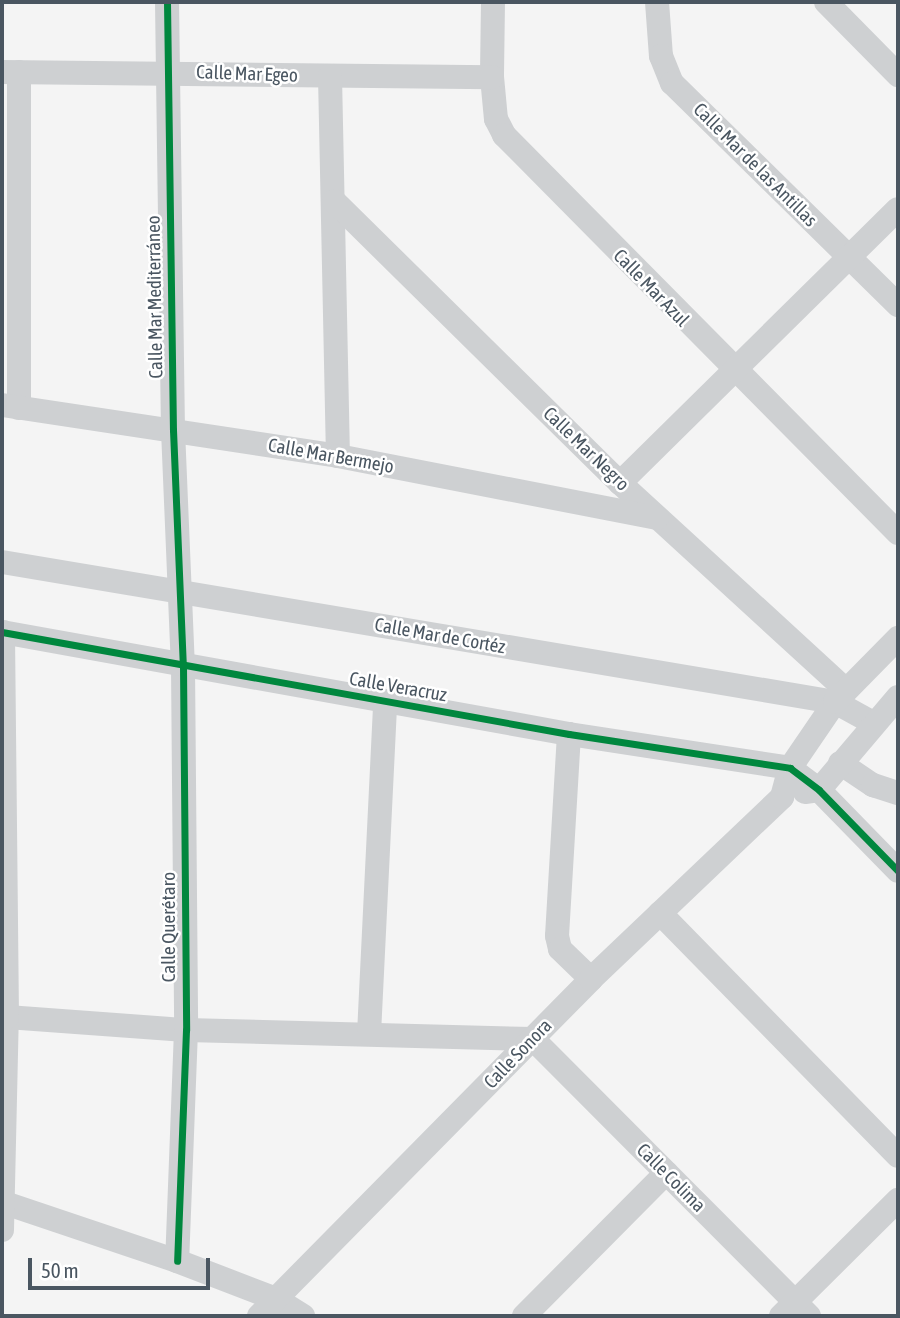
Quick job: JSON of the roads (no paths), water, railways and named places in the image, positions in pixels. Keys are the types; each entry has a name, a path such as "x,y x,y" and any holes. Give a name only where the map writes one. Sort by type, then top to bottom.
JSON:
{"street":[{"name":"Calle Mar Mediterráneo","path":"167,2 173,429 181,592"},
{"name":"Calle Mar Azul","path":"493,2 492,77 496,119 512,145 735,373 898,533"},
{"name":"Calle Mar de las Antillas","path":"657,2 661,56 672,83 898,306"},
{"path":"826,2 898,75"},
{"name":"Calle Mar Egeo","path":"10,72 166,71 492,77"},
{"path":"10,72 10,406"},
{"path":"330,76 338,456"},
{"name":"Calle Mar Negro","path":"334,201 841,696"},
{"path":"621,483 898,209"},
{"name":"Calle Mar Bermejo","path":"10,406 338,456 658,518"},
{"name":"Calle Mar de Cortéz","path":"2,562 841,696 873,723"},
{"name":"Calle Querétaro","path":"177,1261 186,1030 181,592"},
{"path":"2,1230 7,1017 3,632"},
{"name":"Calle Veracruz","path":"3,632 569,734 790,768"},
{"path":"898,638 841,696 790,768 782,797 819,790 873,723 898,698"},
{"path":"369,1034 385,701"},
{"path":"569,734 556,936 561,949 591,979"},
{"path":"840,763 873,785 898,793"},
{"path":"790,768 819,790 898,871"},
{"name":"Calle Sonora","path":"267,1308 591,979 782,797"},
{"path":"660,913 898,1156"},
{"path":"7,1017 186,1030 533,1039"},
{"name":"Calle Colima","path":"533,1039 666,1174 795,1311"},
{"path":"524,1316 666,1174"},
{"path":"795,1311 898,1200"},
{"path":"3,1203 177,1261 267,1308 303,1316"}]}
